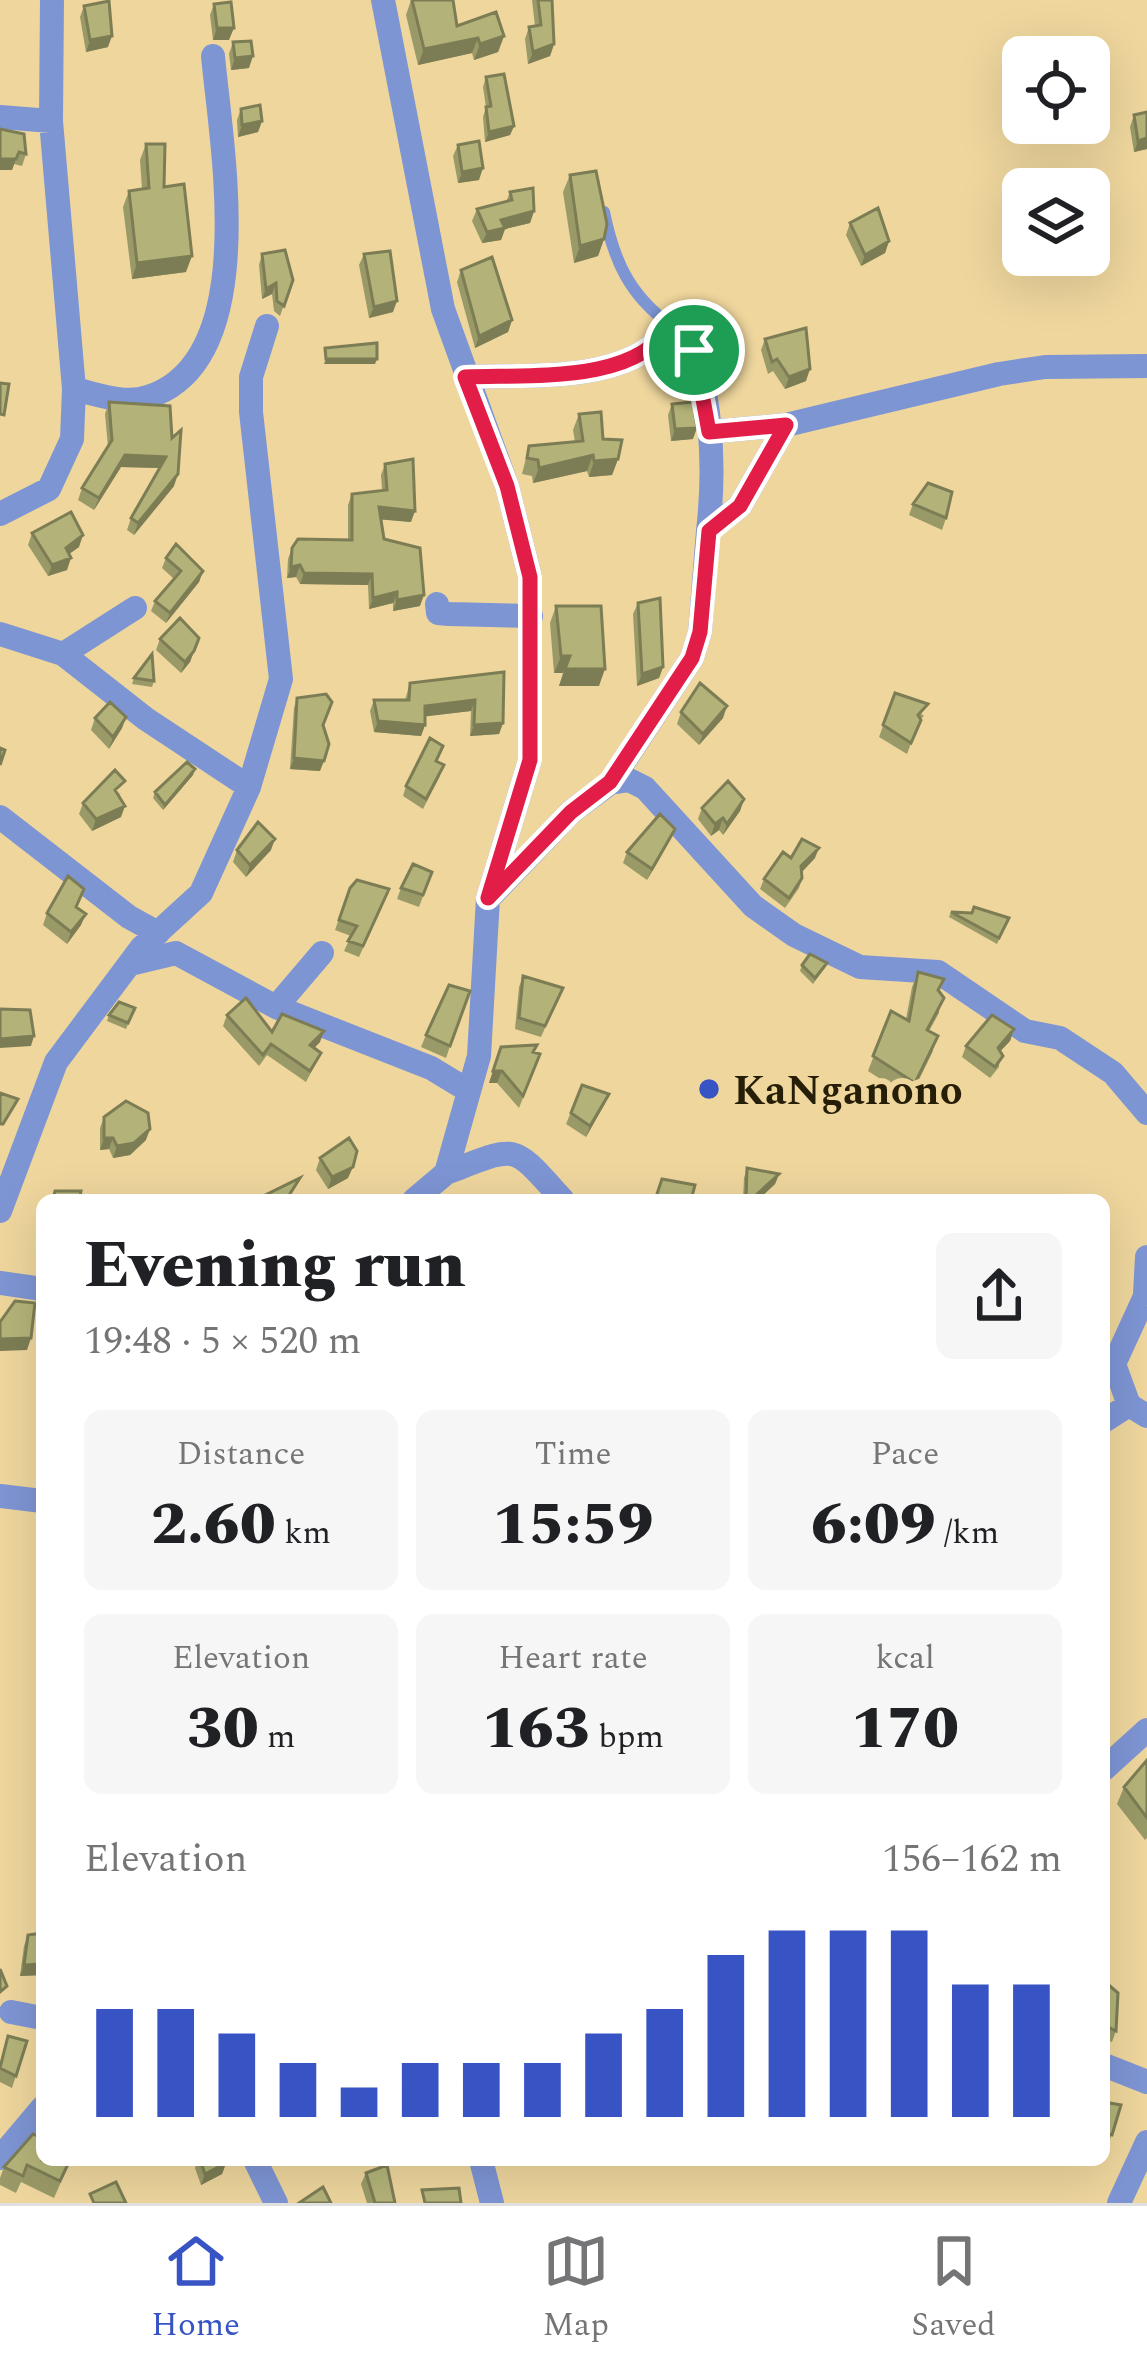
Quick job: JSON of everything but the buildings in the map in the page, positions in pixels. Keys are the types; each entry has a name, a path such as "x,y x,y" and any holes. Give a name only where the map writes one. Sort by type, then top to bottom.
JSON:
{"street":[{"path":"0,514 50,489 72,439 74,388 51,121 52,0"},
{"path":"383,0 443,309 507,486 530,577 530,760 488,898 478,1055 446,1173"},
{"path":"74,388 120,400 147,398 183,376 204,351 225,284 225,196 212,56"},
{"path":"0,117 51,121"},
{"path":"465,377 560,371 640,357 659,345 670,325 694,350 715,464 700,632 692,658 610,782 571,812 488,898"},
{"path":"0,1210 56,1061 130,964 201,893 248,788 281,680 251,412 251,376 267,326"},
{"path":"709,432 786,425 1045,367 1147,366"},
{"path":"709,531 740,506 786,425"},
{"path":"437,604 438,613 530,616"},
{"path":"63,654 135,608"},
{"path":"0,634 63,654 146,719 248,788"},
{"path":"610,782 629,780 645,788 753,906 794,935 860,968 938,972 1025,1031 1060,1038 1114,1072 1147,1113"},
{"path":"3,828 158,933"},
{"path":"130,964 176,953 276,1007 431,1068 469,1091"},
{"path":"276,1007 322,953"},
{"path":"421,1194 446,1173 508,1150 520,1153 558,1194"},
{"path":"1138,1411 1114,1364 1146,1293 1147,1257"},
{"path":"0,1282 36,1288"},
{"path":"0,1496 36,1500"},
{"path":"1110,1763 1147,1730"},
{"path":"11,2012 36,2017"},
{"path":"1110,2067 1147,2082"},
{"path":"0,2158 36,2115"},
{"path":"1119,2203 1147,2142"},
{"path":"258,2166 276,2203"},
{"path":"483,2166 493,2203"}],"lane":[{"path":"601,197 623,278 644,305 670,325"}],"place":[{"name":"KaNganono","path":"709,1089"}],"route":[{"path":"670,325 694,350 709,432 786,425 740,506 709,531 700,632 692,658 610,782 571,812 504,887 488,898 530,760 530,577 507,486 465,377 592,368 640,357 659,345 670,325"}]}
